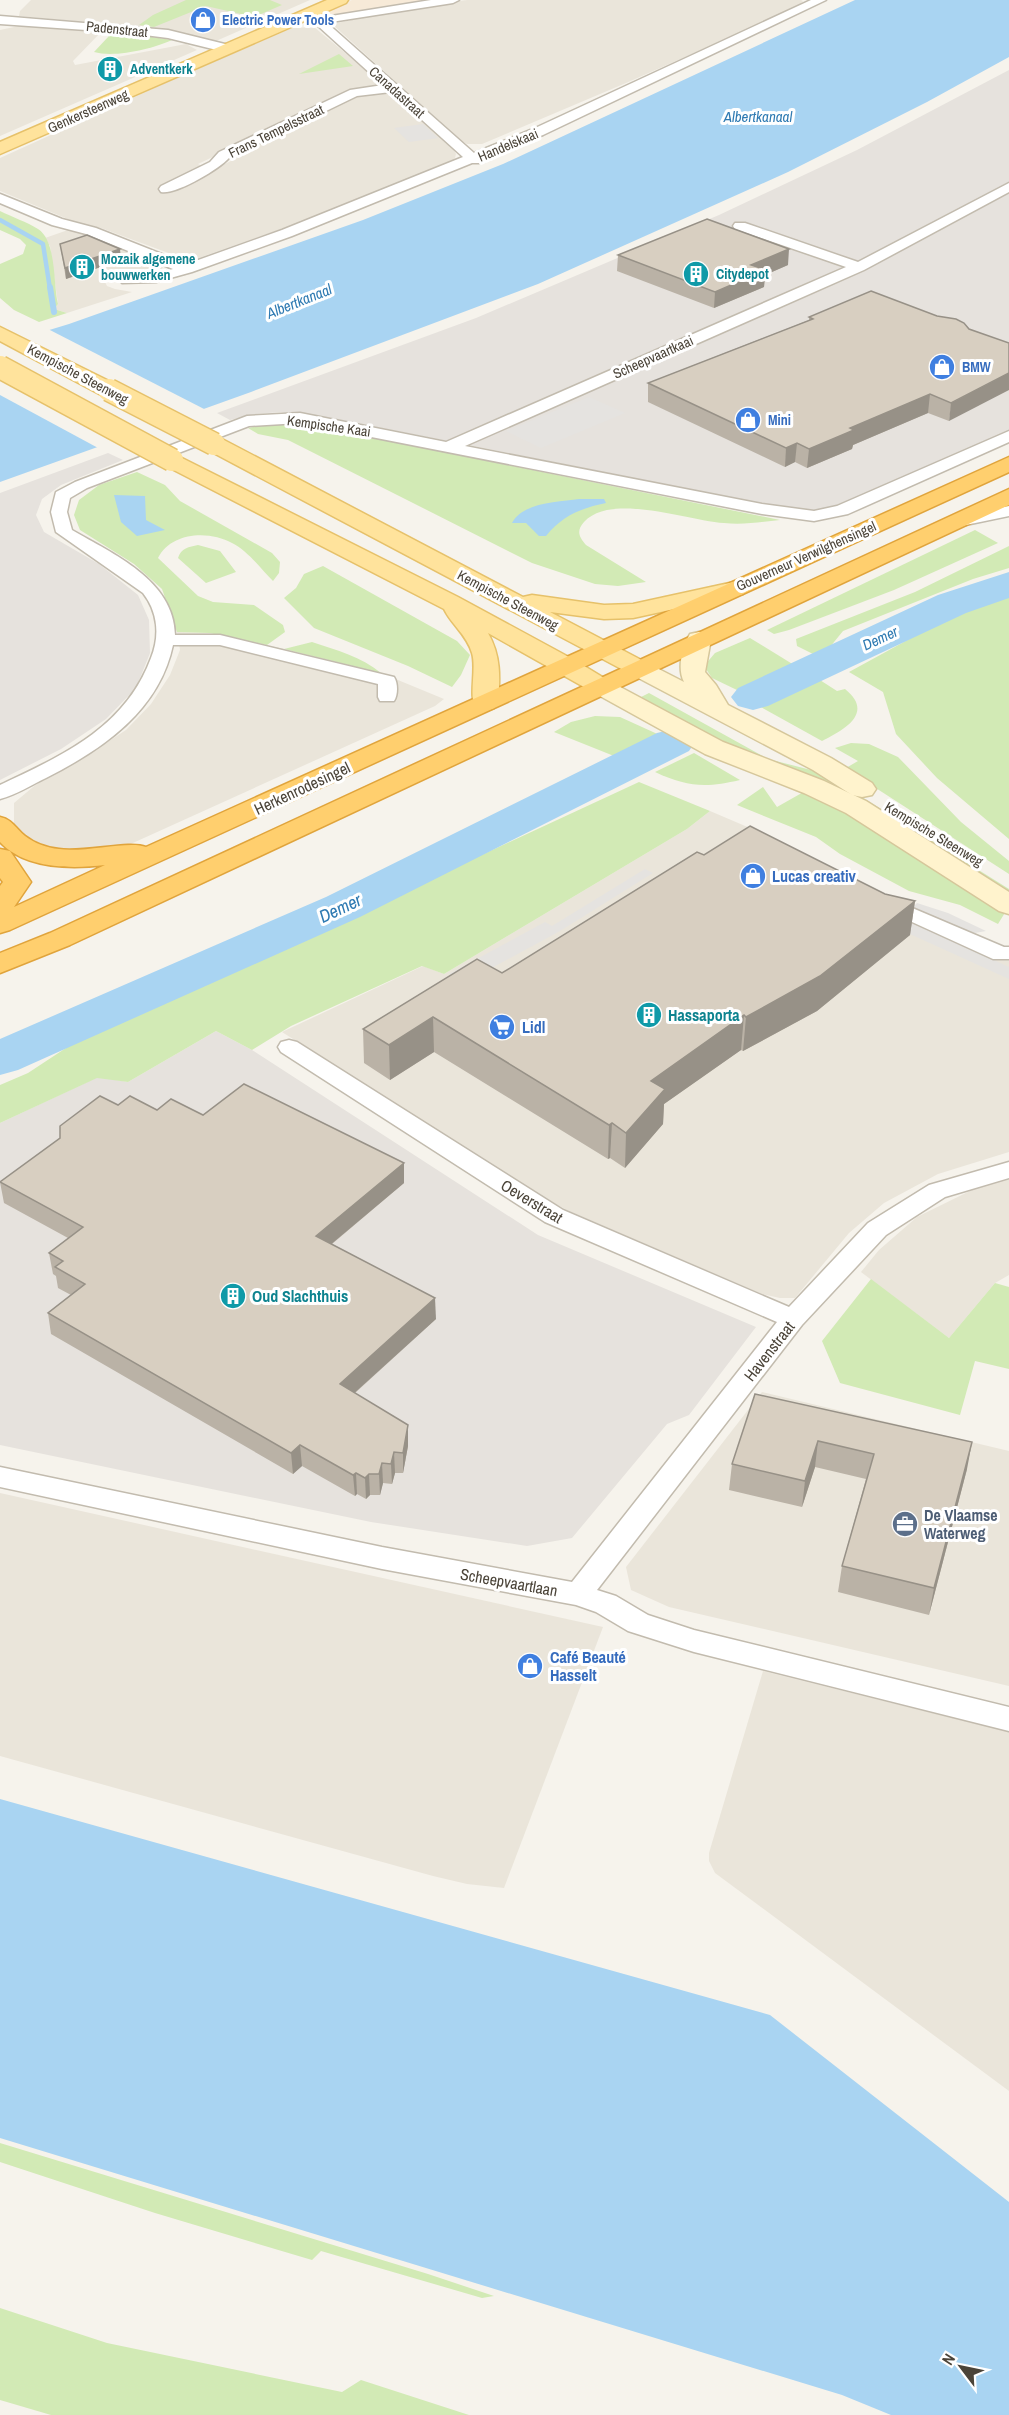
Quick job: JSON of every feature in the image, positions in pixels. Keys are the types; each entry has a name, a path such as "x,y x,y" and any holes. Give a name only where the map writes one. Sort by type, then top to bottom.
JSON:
{"highway":[{"name":"Gouverneur Verwilghensingel","path":"603,649 1009,464"},
{"name":"Gouverneur Verwilghensingel","path":"600,686 1009,496"},
{"name":"Herkenrodesingel","path":"0,924 182,843 603,649"},
{"path":"0,964 71,934 600,686"},
{"path":"0,825 19,845 40,855 64,858 112,857 182,843"},
{"path":"0,857 16,882 9,896 0,906"}],"main road":[{"name":"Genkersteenweg","path":"0,149 340,0"},
{"name":"Kempische Steenweg","path":"0,333 638,668 706,699 825,780 1009,880"},
{"name":"Kempische Steenweg","path":"0,368 172,460 449,602 714,747 825,780 856,807 1009,905"},
{"path":"506,599 604,612 658,607 734,589"},
{"path":"449,602 478,633 489,667 485,703"},
{"path":"699,639 692,672 706,699"}],"street":[{"name":"Canadastraat","path":"453,0 326,22 392,88 474,160"},
{"name":"Handelskaai","path":"127,280 156,278 187,269 474,160 594,108 820,0"},
{"path":"1,21 17,7"},
{"name":"Padenstraat","path":"1,21 129,29 168,34 229,49"},
{"name":"Frans Tempelsstraat","path":"166,189 215,165 224,155 354,93 392,88"},
{"name":"Scheepvaartkaai","path":"448,447 859,267 1009,187"},
{"path":"0,198 57,222 91,231 187,269"},
{"path":"740,226 859,267"},
{"name":"Kempische Kaai","path":"0,793 76,754 119,725 146,694 160,663 166,640 166,621 151,591 111,560 63,532 59,512 62,496 81,484 247,422 300,418 762,509"},
{"name":"Gouverneur Verwilghensingel","path":"762,509 797,515 828,514 1009,436"},
{"name":"Gouverneur Verwilghensingel","path":"954,522 1009,511"},
{"path":"166,640 220,640 387,681 387,698"},
{"path":"884,901 1001,954 1009,953"},
{"name":"Oeverstraat","path":"289,1047 554,1216 793,1319"},
{"name":"Havenstraat","path":"578,1594 793,1319 877,1229 937,1191 1009,1170"},
{"name":"Scheepvaartlaan","path":"0,1477 382,1558 578,1594 606,1604 638,1623 694,1641 1009,1719"}],"shaded area":[{"path":"31,0 310,0 216,41 141,27 19,16 20,11"},
{"path":"352,0 431,0 335,15 328,13 328,10"},
{"path":"467,0 803,1 798,7 626,83 482,144 467,144 332,24 427,5"},
{"path":"19,26 101,32 73,61 75,65 186,44 197,50 0,136 0,30"},
{"path":"314,27 385,86 350,91 198,164 204,167 158,190 167,192 235,159 229,157 358,95 391,92 454,150 455,158 451,162 312,218 190,261 101,228 75,222 0,191 0,158 292,28"},
{"path":"1009,70 1009,431 831,510 813,512 797,510 321,416 281,412 255,414 230,420 217,413 476,318 719,215 857,150"},
{"path":"423,124 438,138 409,142 394,128"},
{"path":"68,230 93,237 164,265 162,269 154,271 115,274 105,282 107,286 115,289 132,292 67,313 54,309 58,304 50,246 45,238"},
{"path":"589,397 625,413 541,448 506,431"},
{"path":"108,453 123,460 61,485 42,499 36,515 44,532 99,564 138,595 149,620 150,653 136,688 106,719 61,749 0,780 0,493"},
{"path":"177,632 209,633 381,673 444,699 435,706 113,852 60,853 35,845 22,836 14,825 14,803 39,782 83,758 126,730 151,704 170,675 180,650"},
{"path":"710,811 769,836 1009,958 1009,1152 938,1174 884,1203 849,1233 795,1298 780,1298 762,1294 569,1211 535,1193 282,1032 423,966 444,974 687,829"},
{"path":"645,869 653,873 560,931 464,983 449,974 545,922 552,926"},
{"path":"917,903 948,913 986,931 975,933 958,929 912,908"},
{"path":"911,922 1009,967 1009,979 901,930"},
{"path":"216,1031 252,1050 538,1235 756,1327 689,1415 667,1424 572,1538 527,1546 371,1522 0,1445 0,1123 98,1077 128,1082"},
{"path":"1009,1178 1009,1275 995,1283 949,1338 861,1272 879,1250 917,1217 978,1187"},
{"path":"762,1392 1009,1451 1009,1686 669,1607 631,1590 626,1567"},
{"path":"0,1493 603,1627 504,1888 467,1884 433,1876 0,1756"},
{"path":"763,1671 1009,1732 1009,2091 715,1873 709,1861 709,1853"}],"green space":[{"path":"186,0 270,0 282,5 254,17 206,6 154,27 139,25 153,15"},
{"path":"118,32 172,40 133,52 102,54 94,52 109,36"},
{"path":"339,54 353,66 299,74"},
{"path":"0,211 34,226 44,235 53,264 58,304 54,309 67,313 39,322 14,310 0,298 0,264 23,254 26,245 20,239 0,230"},
{"path":"271,424 329,429 780,520 724,523 631,509 612,509 596,513 580,528 580,537 586,545 646,582 618,586 595,584 532,563 288,440 258,434 248,428"},
{"path":"137,472 165,485 180,501 272,553 280,562 279,573 273,581 238,546 213,536 181,538 164,549 158,558 198,596 213,602 254,605 283,625 285,632 267,645 209,633 177,632 162,589 134,564 80,530 74,515 79,500 99,485"},
{"path":"975,530 998,543 894,590 789,630 774,634 767,630"},
{"path":"198,545 220,551 236,572 206,583 178,558 183,550"},
{"path":"1009,546 1009,568 973,579 843,631 821,658 797,646 796,639 915,592"},
{"path":"323,566 457,641 470,655 461,675 452,687 408,666 314,628 284,598 296,588 304,574"},
{"path":"1009,592 1009,839 937,778 896,734 883,692 849,672 977,602"},
{"path":"750,638 794,665 787,672 739,691 712,678 704,666 715,653"},
{"path":"312,642 357,658 381,673 284,649"},
{"path":"809,673 837,691 845,689 854,698 857,706 857,713 847,726 822,741 750,701"},
{"path":"649,693 768,759 815,771 849,789 1009,889 1009,898 637,699"},
{"path":"595,716 620,717 664,737 619,758 554,732 571,722"},
{"path":"851,743 869,744 898,757 961,822 1009,861 1009,874 846,768 858,761 835,748"},
{"path":"694,753 740,780 697,785 677,781 655,772"},
{"path":"639,782 710,811 687,829 444,974 422,966 291,1026 252,1050 216,1031 128,1082 97,1078 0,1123 0,1085 28,1073 69,1046"},
{"path":"763,787 777,807 807,790 848,810 1006,911 998,924 960,905 909,891 840,854 816,837 737,805"},
{"path":"871,1279 949,1338 995,1283 1009,1287 1009,1369 975,1361 960,1415 840,1383 822,1341"},
{"path":"0,2143 494,2296 482,2298 321,2251 312,2260 155,2213 0,2162"},
{"path":"0,2308 107,2343 342,2392 361,2380 469,2415 51,2415 0,2400"}],"water":[{"name":"Albertkanaal","path":"855,0 1009,0 1009,57 927,102 788,172 538,284 251,392 0,482 0,345 69,324 363,220 503,164"},
{"path":"114,495 145,496 146,520 165,530 137,536 121,522"},
{"path":"579,499 604,499 606,503 588,507 573,514 559,523 546,536 539,536 526,523 512,523 517,516 533,507"},
{"path":"0,1799 770,2015 1009,2202 1009,2415 891,2415 842,2395 0,2138"}],"pier":[{"path":"46,328 208,411 100,449 0,395 0,342"}],"building":[{"name":"Citydepot","path":"707,219 789,249 751,265 766,270 715,292 618,255"},
{"path":"87,235 120,249 65,268 60,244"},
{"path":"871,291 937,316 956,319 969,329 1009,343 1009,373 951,403 930,394 850,428 854,430 809,449 797,443 786,448 648,383 813,319 809,317"},
{"name":"Hassaporta","path":"750,826 885,894 915,901 820,976 746,1017 744,1015 651,1081 665,1089 626,1133 612,1123 609,1125 433,1017 389,1045 363,1029 477,959 502,973 697,852 704,855"},
{"name":"Oud Slachthuis","path":"244,1084 404,1163 316,1236 435,1298 340,1384 408,1425 403,1453 394,1452 391,1464 382,1463 379,1474 369,1474 365,1478 356,1473 353,1475 300,1445 291,1453 48,1313 85,1284 55,1267 63,1261 49,1253 83,1227 0,1182 60,1138 60,1126 100,1096 118,1105 130,1096 157,1110 171,1099 203,1115"},
{"name":"De Vlaamse Waterweg","path":"755,1394 972,1442 934,1588 842,1566 874,1454 818,1441 805,1481 732,1464"}],"waterway":[{"path":"0,220 43,244 50,289"},
{"path":"50,287 54,312"},
{"name":"Demer","path":"753,697 952,604 1009,584"},
{"name":"Demer","path":"0,1059 343,907 673,742"}],"place":[{"name":"Electric Power Tools","path":"203,20"},
{"name":"Adventkerk","path":"110,69"},
{"name":"Mozaik algemene bouwwerken","path":"82,267"},
{"name":"Citydepot","path":"696,274"},
{"name":"BMW","path":"942,367"},
{"name":"Mini","path":"748,420"},
{"name":"Lucas creativ","path":"753,876"},
{"name":"Hassaporta","path":"649,1015"},
{"name":"Lidl","path":"502,1027"},
{"name":"Oud Slachthuis","path":"233,1296"},
{"name":"De Vlaamse Waterweg","path":"905,1524"},
{"name":"Café Beauté Hasselt","path":"530,1666"}]}
